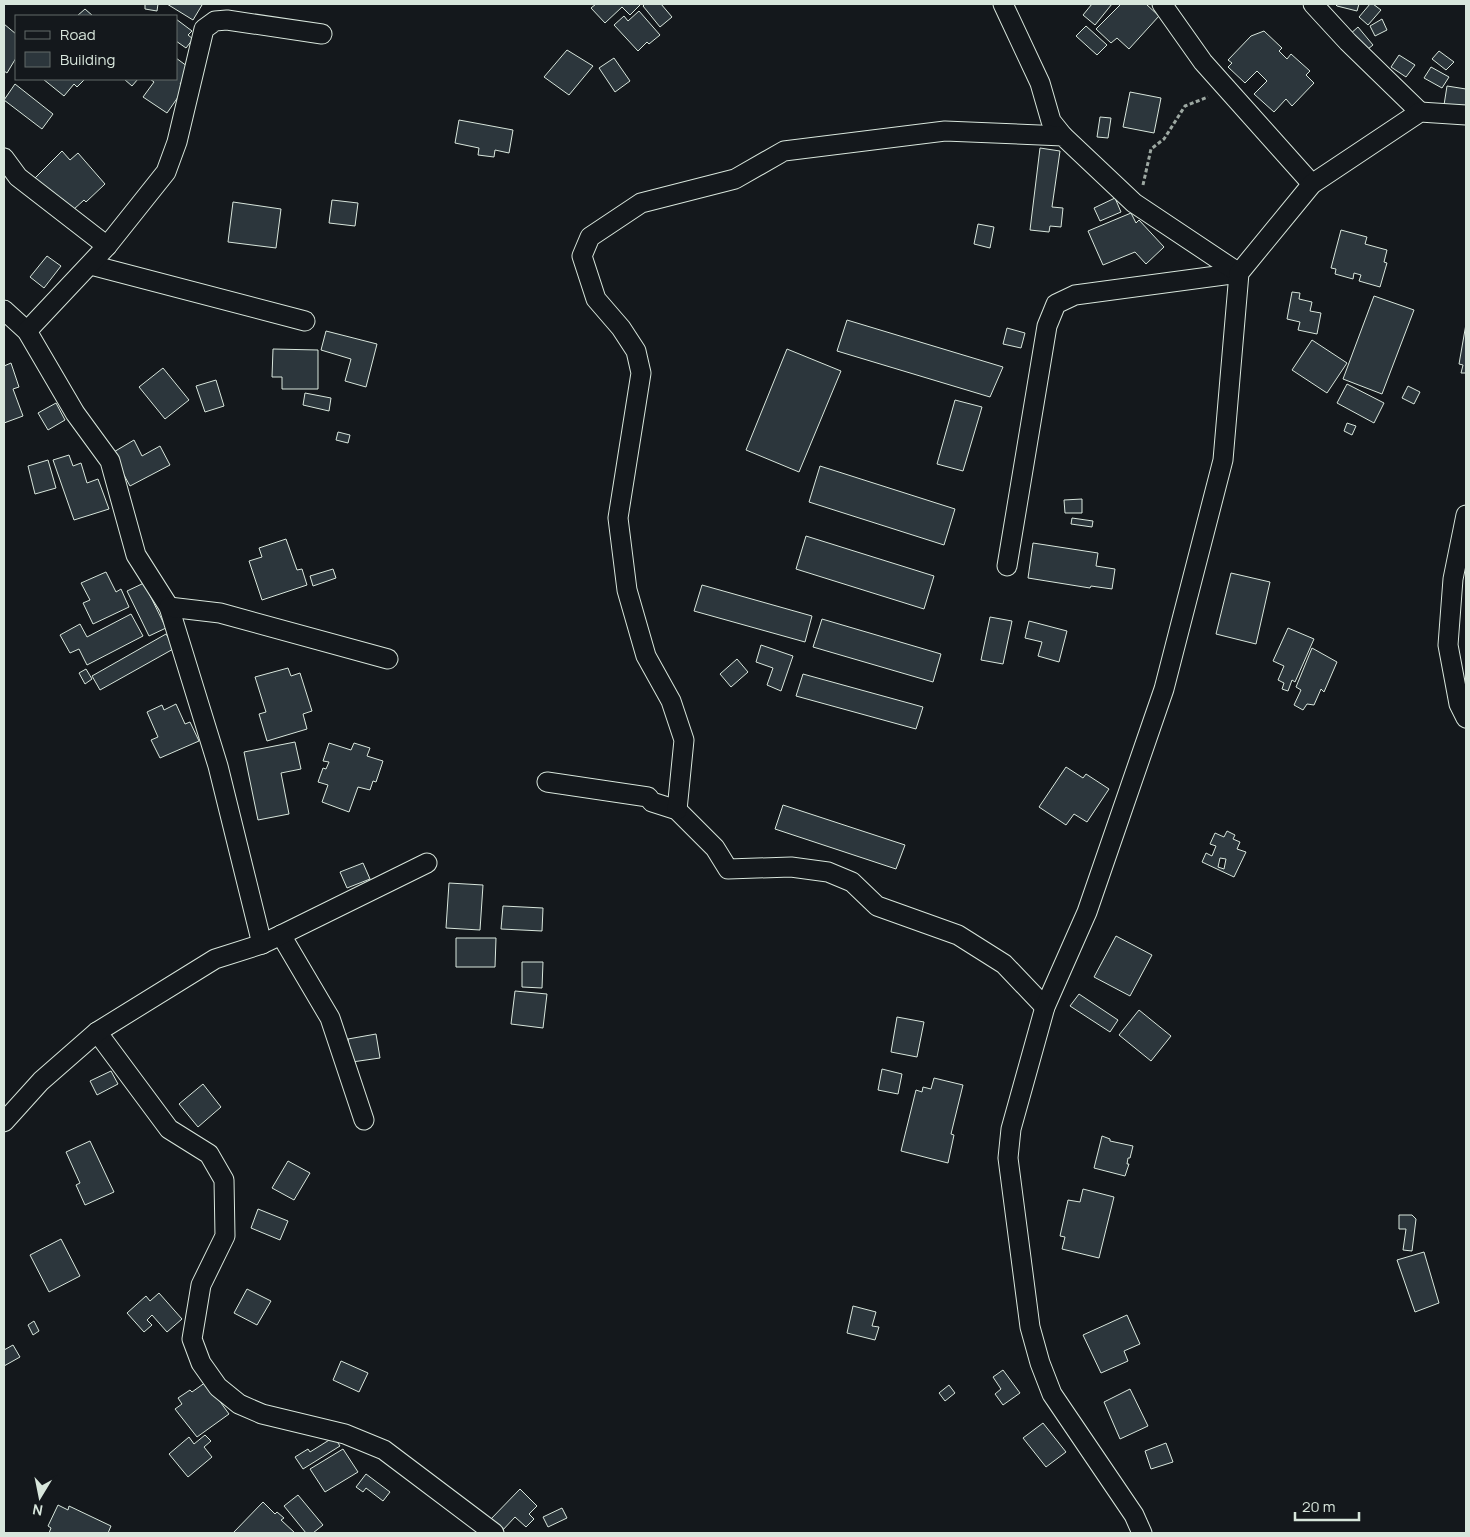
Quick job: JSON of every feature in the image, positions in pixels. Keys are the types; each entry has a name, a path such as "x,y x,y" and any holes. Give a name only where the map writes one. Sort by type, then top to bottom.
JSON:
{"street":[{"path":"1003,4 1040,83 1051,121 1063,136 1134,203 1239,273"},
{"path":"1162,4 1204,62 1312,184"},
{"path":"1313,4 1348,42 1420,112"},
{"path":"27,331 108,246 166,172 177,142 204,29 215,21 228,20 322,34"},
{"path":"1142,1533 1134,1514 1052,1394 1040,1363 1030,1328 1008,1158 1011,1129 1045,1007 1088,912 1164,688 1223,460 1239,273 1312,184 1420,112 1466,115"},
{"path":"677,810 684,740 671,701 646,656 627,590 618,518 641,372 636,352 621,328 596,299 582,256 590,237 641,204 735,179 784,151 945,131 1063,136"},
{"path":"4,158 18,177 108,246"},
{"path":"91,265 305,321"},
{"path":"1007,566 1047,326 1056,304 1075,296 1239,273"},
{"path":"4,310 27,331 75,413 110,460 136,555 169,607 218,766 262,944"},
{"path":"1466,515 1453,579 1448,645 1459,704 1466,718"},
{"path":"169,607 220,613 388,658"},
{"path":"547,782 648,797 652,802 677,810 715,848 728,868 791,867 828,872 852,882 877,906 958,935 1004,964 1045,1007"},
{"path":"4,1122 41,1081 97,1032 215,959 262,944 428,863"},
{"path":"281,935 330,1018 364,1120"},
{"path":"97,1032 169,1129 209,1154 224,1180 225,1236 201,1285 192,1339 201,1363 218,1387 238,1404 262,1414 345,1434 384,1450 494,1533"}],"path":[{"path":"1134,203 1144,182 1152,149 1164,139 1185,106 1229,89"}],"building":[{"path":"145,4 158,4 157,11 145,9"},
{"path":"167,4 200,4 202,5 193,20"},
{"path":"596,4 641,4 630,15 622,7 605,23 591,8"},
{"path":"645,4 661,4 672,17 660,27 643,6"},
{"path":"1092,4 1112,4 1095,25 1083,15"},
{"path":"1121,4 1146,4 1159,16 1129,49 1117,38 1111,43 1096,29"},
{"path":"1335,4 1359,4 1357,11"},
{"path":"1370,4 1381,10 1368,25 1359,17"},
{"path":"85,9 92,15 78,15"},
{"path":"639,11 660,35 649,44 647,42 638,51 614,25 624,16 628,21"},
{"path":"1382,19 1387,30 1375,36 1370,26"},
{"path":"178,20 192,31 188,35 193,39 186,48 178,42"},
{"path":"4,24 15,33 15,60 7,73 4,71"},
{"path":"1086,26 1107,45 1097,55 1076,36"},
{"path":"1358,27 1373,45 1363,53 1349,35"},
{"path":"1264,31 1282,48 1279,51 1287,59 1291,54 1310,71 1306,75 1314,83 1292,106 1286,99 1274,112 1254,94 1267,81 1257,71 1245,83 1228,67 1232,63 1228,60 1251,36"},
{"path":"567,50 593,66 569,95 544,77"},
{"path":"1439,51 1454,62 1446,70 1432,59"},
{"path":"1399,55 1415,65 1406,77 1391,67"},
{"path":"614,58 630,81 615,92 599,68"},
{"path":"178,59 191,69 180,84 185,87 167,113 143,97 154,82 151,80 178,80"},
{"path":"1431,67 1449,77 1442,88 1424,78"},
{"path":"44,80 84,80 77,87 74,84 64,96"},
{"path":"125,80 137,80 132,86"},
{"path":"15,84 53,114 42,129 4,100"},
{"path":"1447,86 1466,89 1466,108 1444,105"},
{"path":"1130,92 1161,98 1154,133 1123,127"},
{"path":"1100,117 1111,118 1108,138 1097,137"},
{"path":"459,120 513,130 509,153 495,150 494,157 478,155 479,148 455,143"},
{"path":"1040,148 1060,151 1052,207 1063,208 1061,227 1050,226 1049,232 1030,230"},
{"path":"62,151 70,160 78,153 105,184 86,202 84,200 73,210 63,199 59,203 35,178"},
{"path":"1115,198 1121,212 1100,221 1094,208"},
{"path":"332,200 358,203 355,226 329,223"},
{"path":"233,202 281,209 276,248 228,242"},
{"path":"1131,213 1136,223 1139,220 1164,247 1146,264 1135,252 1103,265 1088,231"},
{"path":"978,224 994,227 990,248 974,244"},
{"path":"1341,230 1367,237 1365,244 1387,250 1384,262 1387,263 1380,287 1359,281 1361,275 1354,273 1353,279 1335,274 1336,269 1331,268"},
{"path":"47,256 61,266 44,288 30,277"},
{"path":"1292,292 1300,293 1299,299 1312,302 1310,311 1321,313 1317,334 1298,330 1300,322 1287,319"},
{"path":"1374,296 1414,310 1382,394 1343,379"},
{"path":"847,320 1003,367 990,397 837,351"},
{"path":"1466,324 1466,373 1461,373 1463,365 1459,364"},
{"path":"1007,328 1025,333 1021,348 1003,344"},
{"path":"326,331 377,344 366,387 345,381 351,359 321,350"},
{"path":"1312,340 1347,363 1327,393 1292,370"},
{"path":"273,349 318,350 318,389 282,389 282,377 272,377"},
{"path":"787,349 841,371 799,472 746,450"},
{"path":"11,363 19,387 13,389 23,416 4,423 4,366"},
{"path":"163,368 189,400 165,419 139,387"},
{"path":"216,380 224,406 205,412 196,386"},
{"path":"1347,384 1384,403 1374,423 1337,403"},
{"path":"1408,386 1420,392 1414,404 1402,398"},
{"path":"305,393 331,398 329,411 303,405"},
{"path":"955,400 982,407 963,471 937,464"},
{"path":"56,403 65,420 48,430 38,413"},
{"path":"1347,423 1356,426 1352,435 1344,431"},
{"path":"338,432 350,435 348,443 336,440"},
{"path":"134,440 142,456 160,446 170,465 130,486 112,453"},
{"path":"69,455 73,466 81,463 87,483 98,479 109,509 74,520 53,460"},
{"path":"48,460 56,488 35,494 28,466"},
{"path":"820,466 955,509 944,545 809,502"},
{"path":"1082,499 1082,513 1065,513 1064,500"},
{"path":"1072,518 1093,521 1092,527 1071,524"},
{"path":"806,536 934,576 924,609 796,569"},
{"path":"286,539 297,570 302,569 307,585 262,600 249,561 262,557 259,548"},
{"path":"1033,543 1098,553 1096,566 1115,569 1112,589 1091,586 1090,588 1028,578"},
{"path":"333,569 336,578 313,586 310,576"},
{"path":"106,572 116,592 121,589 129,607 93,624 83,603 90,600 81,583"},
{"path":"1231,573 1270,582 1256,644 1216,634"},
{"path":"144,583 166,628 149,636 127,591"},
{"path":"702,585 812,616 805,642 694,611"},
{"path":"131,614 143,636 87,665 79,649 70,653 60,635 80,624 87,637"},
{"path":"990,617 1012,621 1003,664 981,660"},
{"path":"822,619 941,654 933,682 813,647"},
{"path":"1029,621 1067,631 1059,662 1038,656 1042,642 1025,638"},
{"path":"1288,628 1314,639 1295,682 1292,680 1288,691 1282,689 1284,683 1278,680 1284,666 1273,661"},
{"path":"166,634 175,648 100,690 92,676"},
{"path":"761,645 793,656 781,691 767,685 773,668 756,662"},
{"path":"1312,648 1337,662 1324,692 1321,689 1314,705 1307,704 1303,710 1294,705 1301,690 1296,687"},
{"path":"737,659 748,672 731,687 720,674"},
{"path":"288,668 291,676 300,673 312,711 303,714 307,729 267,741 259,714 266,712 255,677"},
{"path":"86,669 92,679 85,684 79,673"},
{"path":"803,674 923,707 916,729 796,696"},
{"path":"176,704 185,724 190,722 199,741 160,758 151,740 158,737 147,712 162,705 164,710"},
{"path":"295,742 301,769 281,773 289,814 258,820 244,752"},
{"path":"329,743 351,750 354,743 370,748 367,756 383,761 376,782 373,781 370,790 358,787 349,812 322,802 328,785 318,782 323,768 326,769 329,762 323,761"},
{"path":"1066,767 1083,778 1086,774 1109,789 1087,822 1074,814 1066,825 1039,807"},
{"path":"783,805 905,845 896,869 775,829"},
{"path":"1227,831 1235,835 1233,839 1240,842 1237,849 1246,852 1234,877 1202,862 1206,853 1212,856 1216,846 1210,844 1215,833 1224,837","holes":["1220,858 1226,859 1224,869 1218,867"]},
{"path":"363,863 370,879 347,888 340,872"},
{"path":"449,883 483,885 480,930 446,928"},
{"path":"503,906 543,908 542,931 501,929"},
{"path":"1116,936 1152,955 1130,996 1094,977"},
{"path":"456,938 496,938 495,967 456,967"},
{"path":"522,962 543,962 542,988 522,987"},
{"path":"515,991 547,994 543,1028 511,1024"},
{"path":"1079,994 1118,1020 1110,1032 1070,1006"},
{"path":"1139,1010 1171,1036 1151,1061 1119,1035"},
{"path":"897,1017 924,1022 917,1057 891,1052"},
{"path":"376,1034 380,1058 352,1062 348,1039"},
{"path":"882,1069 902,1074 898,1094 878,1090"},
{"path":"111,1071 118,1084 97,1095 90,1081"},
{"path":"934,1078 963,1085 951,1134 954,1135 948,1163 901,1151 916,1090 922,1092 923,1087 931,1089"},
{"path":"203,1084 221,1107 198,1127 179,1104"},
{"path":"1102,1136 1110,1139 1110,1141 1133,1146 1130,1158 1128,1158 1127,1164 1129,1164 1125,1176 1094,1168"},
{"path":"90,1141 114,1192 85,1205 76,1185 80,1183 66,1152"},
{"path":"288,1161 310,1173 294,1200 272,1188"},
{"path":"1083,1189 1114,1197 1099,1258 1062,1249 1065,1237 1060,1236 1068,1200 1080,1202"},
{"path":"258,1209 288,1221 280,1240 251,1228"},
{"path":"1399,1215 1412,1215 1416,1219 1412,1251 1403,1250 1406,1229 1399,1229"},
{"path":"61,1239 80,1276 49,1292 30,1255"},
{"path":"1424,1252 1439,1303 1415,1312 1397,1260"},
{"path":"247,1289 271,1301 257,1325 234,1313"},
{"path":"159,1293 182,1319 167,1332 152,1315 147,1320 152,1325 144,1332 127,1313 146,1296 150,1301"},
{"path":"853,1306 876,1312 872,1326 879,1327 875,1340 847,1333"},
{"path":"1127,1315 1140,1344 1124,1351 1128,1361 1101,1373 1083,1335"},
{"path":"34,1321 39,1331 33,1335 28,1325"},
{"path":"13,1345 20,1357 4,1366 4,1350"},
{"path":"341,1361 368,1373 359,1392 333,1380"},
{"path":"1003,1370 1020,1393 1003,1405 995,1394 1001,1389 993,1377"},
{"path":"206,1382 229,1414 197,1437 175,1409 182,1404 178,1398 190,1390 192,1392"},
{"path":"949,1385 955,1393 945,1401 939,1393"},
{"path":"1130,1389 1148,1426 1120,1439 1104,1402"},
{"path":"1043,1423 1066,1452 1046,1467 1023,1438"},
{"path":"205,1435 211,1441 204,1447 212,1457 188,1477 169,1454 189,1437 194,1444"},
{"path":"334,1437 340,1446 303,1469 295,1457 308,1449 310,1452"},
{"path":"1166,1443 1173,1462 1151,1469 1145,1451"},
{"path":"343,1449 358,1472 325,1492 310,1469"},
{"path":"366,1474 390,1492 383,1501 366,1488 363,1492 356,1487"},
{"path":"520,1489 537,1506 529,1514 534,1519 526,1527 515,1517 501,1532 489,1521"},
{"path":"298,1495 323,1525 313,1533 306,1533 284,1506"},
{"path":"263,1502 275,1514 277,1512 284,1518 281,1520 295,1533 233,1533"},
{"path":"58,1505 68,1510 69,1506 111,1526 108,1533 49,1533 51,1528 48,1526"},
{"path":"562,1508 567,1518 548,1527 543,1517"}]}
